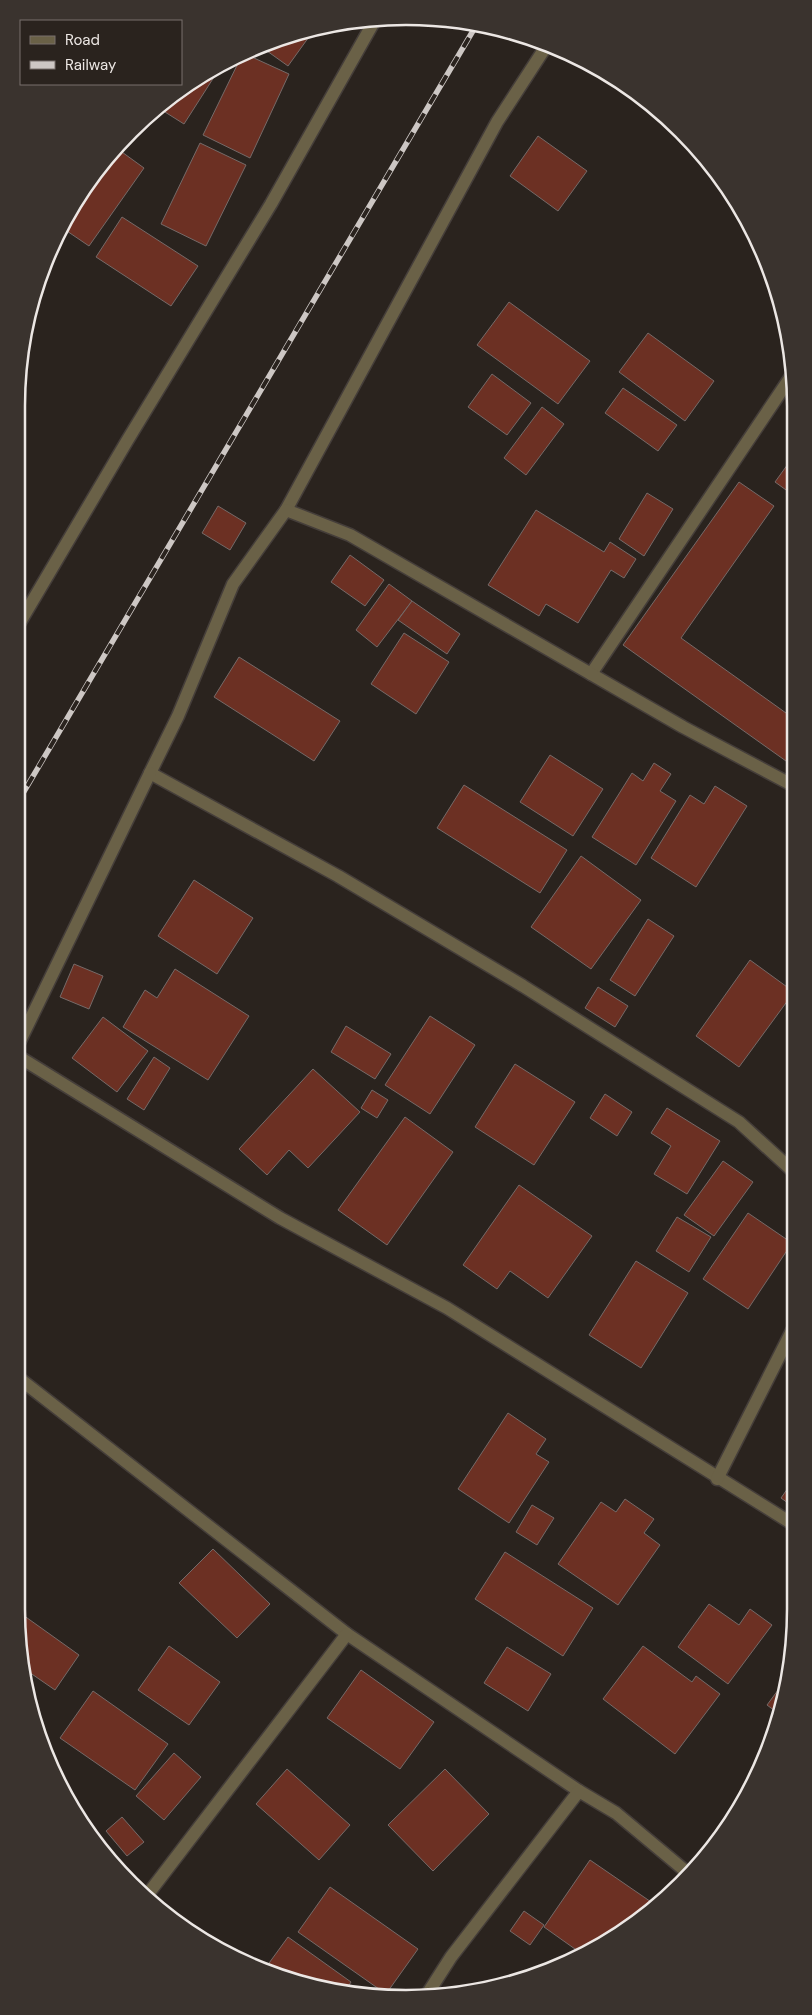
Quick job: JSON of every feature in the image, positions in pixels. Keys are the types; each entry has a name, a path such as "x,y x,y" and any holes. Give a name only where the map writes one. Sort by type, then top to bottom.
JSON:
{"street":[{"path":"25,615 127,441 271,204 371,27"},
{"path":"25,1030 178,716 233,584 286,510 497,122 543,51"},
{"path":"591,674 786,384"},
{"path":"286,510 350,536 591,674 787,782"},
{"path":"150,773 338,876 540,997 739,1122 787,1165"},
{"path":"25,1061 280,1218 447,1308 717,1479 787,1521"},
{"path":"717,1479 787,1341"},
{"path":"25,1383 347,1634 616,1814 683,1869"},
{"path":"150,1891 347,1634"},
{"path":"431,1989 451,1957 579,1791"}],"building":[{"path":"308,38 288,66 267,51"},
{"path":"252,57 289,74 250,158 203,135 238,64"},
{"path":"214,77 184,124 165,112 194,89"},
{"path":"538,136 587,171 558,211 510,176"},
{"path":"200,143 246,165 206,246 161,224"},
{"path":"122,152 144,168 89,246 67,231 89,194"},
{"path":"122,217 198,266 171,306 96,257"},
{"path":"509,302 590,361 558,404 477,345"},
{"path":"648,333 714,381 685,421 619,372"},
{"path":"492,374 531,403 507,435 468,407"},
{"path":"623,388 677,425 658,451 605,413"},
{"path":"542,407 564,424 526,475 504,458"},
{"path":"787,465 787,491 775,482"},
{"path":"739,482 774,506 681,638 787,714 787,762 623,645"},
{"path":"647,493 673,509 644,556 619,539"},
{"path":"218,506 246,523 230,550 202,533"},
{"path":"536,510 604,552 610,542 636,559 624,578 611,570 578,623 546,604 539,616 488,585"},
{"path":"350,555 384,580 365,606 331,582"},
{"path":"389,584 412,601 377,647 356,630"},
{"path":"412,601 460,634 447,654 398,620"},
{"path":"404,633 449,662 416,714 371,684"},
{"path":"239,657 340,721 314,761 214,697"},
{"path":"550,755 603,789 573,836 520,802"},
{"path":"654,763 671,774 660,791 676,801 636,865 592,837 632,773 643,781"},
{"path":"464,785 567,850 540,893 437,828"},
{"path":"715,786 747,806 696,887 651,858 690,795 704,804"},
{"path":"581,856 641,900 591,969 531,927"},
{"path":"194,880 253,918 217,974 158,936"},
{"path":"648,919 674,936 635,996 610,980"},
{"path":"750,960 787,987 787,1002 739,1067 696,1036"},
{"path":"74,964 103,976 89,1009 60,997"},
{"path":"175,969 249,1016 208,1080 123,1027 145,990 157,998"},
{"path":"598,987 628,1006 615,1027 585,1008"},
{"path":"430,1016 475,1045 430,1114 385,1085"},
{"path":"103,1017 148,1051 117,1092 72,1058"},
{"path":"346,1026 391,1054 375,1079 331,1052"},
{"path":"154,1057 170,1068 144,1110 127,1099"},
{"path":"515,1064 575,1102 534,1165 475,1127"},
{"path":"313,1069 360,1112 308,1168 289,1150 267,1175 239,1149"},
{"path":"372,1090 388,1100 377,1118 361,1108"},
{"path":"605,1094 632,1112 617,1136 590,1118"},
{"path":"667,1108 720,1141 687,1194 654,1174 671,1146 651,1133"},
{"path":"405,1117 453,1152 387,1245 338,1210"},
{"path":"723,1161 753,1182 714,1236 684,1215"},
{"path":"519,1185 592,1236 548,1298 510,1271 497,1289 463,1265"},
{"path":"748,1213 787,1240 787,1250 748,1309 703,1279"},
{"path":"677,1217 711,1237 689,1272 656,1251"},
{"path":"636,1261 688,1293 641,1368 589,1335"},
{"path":"508,1413 546,1439 536,1454 549,1462 509,1523 458,1489"},
{"path":"787,1489 787,1502 781,1498"},
{"path":"625,1499 654,1519 644,1533 660,1545 618,1605 558,1564 601,1502 616,1512"},
{"path":"532,1505 554,1518 537,1545 516,1532"},
{"path":"213,1549 270,1604 237,1638 179,1583"},
{"path":"505,1552 593,1608 563,1656 475,1599"},
{"path":"709,1604 739,1625 750,1609 772,1625 728,1684 678,1647"},
{"path":"25,1617 79,1655 55,1690 30,1673"},
{"path":"169,1646 220,1682 189,1725 138,1690"},
{"path":"643,1646 692,1682 696,1676 720,1694 675,1754 603,1699"},
{"path":"507,1647 551,1674 528,1711 484,1683"},
{"path":"361,1670 434,1722 400,1769 327,1718"},
{"path":"778,1690 773,1710 767,1705"},
{"path":"93,1691 168,1744 135,1790 60,1738"},
{"path":"174,1753 201,1777 164,1820 136,1796"},
{"path":"287,1769 350,1825 319,1860 256,1804"},
{"path":"445,1769 489,1814 433,1871 388,1825"},
{"path":"122,1817 144,1842 127,1856 106,1831"},
{"path":"590,1860 650,1901 618,1926 577,1950 544,1927"},
{"path":"330,1887 418,1949 389,1989 379,1989 298,1932"},
{"path":"524,1911 544,1925 530,1945 510,1931"},
{"path":"288,1937 351,1982 349,1986 332,1983 268,1964"}],"railway":[{"path":"25,790 473,31"}]}
